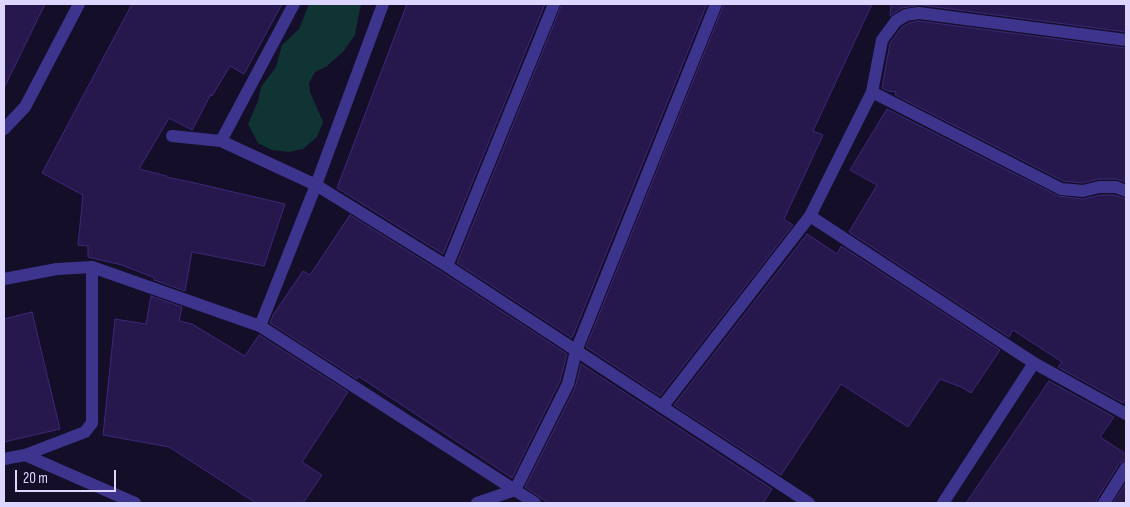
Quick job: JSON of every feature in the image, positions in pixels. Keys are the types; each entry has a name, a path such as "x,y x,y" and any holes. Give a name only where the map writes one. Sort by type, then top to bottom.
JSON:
{"street":[{"path":"4,129 25,107 79,4"},
{"path":"221,141 294,4"},
{"path":"260,326 316,185 383,4"},
{"path":"447,266 554,4"},
{"path":"477,503 515,490 568,384 576,351 716,4"},
{"path":"662,407 810,216 872,92 882,40 896,21 919,12 1126,40"},
{"path":"872,92 1061,189 1083,191 1099,187 1116,188 1126,191"},
{"path":"172,136 221,141 316,185 447,266 810,503"},
{"path":"810,216 1034,363 1126,414"},
{"path":"4,459 24,455 85,432 92,423 92,268"},
{"path":"4,280 57,269 92,268 260,326 535,503"},
{"path":"943,503 1034,363"},
{"path":"24,455 135,503"},
{"path":"1104,503 1126,468"}],"green space":[{"path":"309,4 361,4 355,35 343,52 327,66 315,72 309,83 310,92 323,122 317,137 303,149 289,152 272,150 258,143 248,124 258,101 261,87 276,67 282,45 299,29"}],"building":[{"path":"4,4 45,4 4,88"},
{"path":"132,4 282,4 244,74 230,66 212,96 211,94 192,130 169,118 139,169 285,204 264,266 192,252 185,291 154,280 155,278 122,265 88,257 88,246 78,245 83,195 42,173"},
{"path":"407,4 545,4 443,254 337,188"},
{"path":"562,4 707,4 572,338 457,263"},
{"path":"724,4 872,4 813,131 823,135 784,219 793,225 660,396 586,347"},
{"path":"891,4 1126,4 1126,32 920,5 902,8 890,16"},
{"path":"919,21 1126,48 1126,182 1116,179 1099,179 1082,183 1063,181 895,95 896,92 882,88 890,43 902,27"},
{"path":"887,109 1058,196 1083,199 1100,195 1114,195 1126,199 1126,398 1123,403 1058,367 1062,362 1013,330 1009,337 849,232 877,185 850,170"},
{"path":"350,215 567,354 560,381 512,478 358,376 357,379 270,323 273,315 303,271 310,275"},
{"path":"807,234 837,254 841,246 1000,350 971,393 940,379 908,427 841,384 781,475 674,405"},
{"path":"151,296 182,307 179,321 192,324 245,356 259,335 348,392 302,462 322,475 303,503 256,503 169,447 103,435 115,319 146,324"},
{"path":"32,312 60,429 4,442 4,319"},
{"path":"581,364 772,489 763,503 548,503 525,487 575,388"},
{"path":"1049,381 1114,417 1100,437 1126,454 1126,460 1119,464 1096,503 966,503"},
{"path":"1126,483 1126,503 1113,503"}]}
